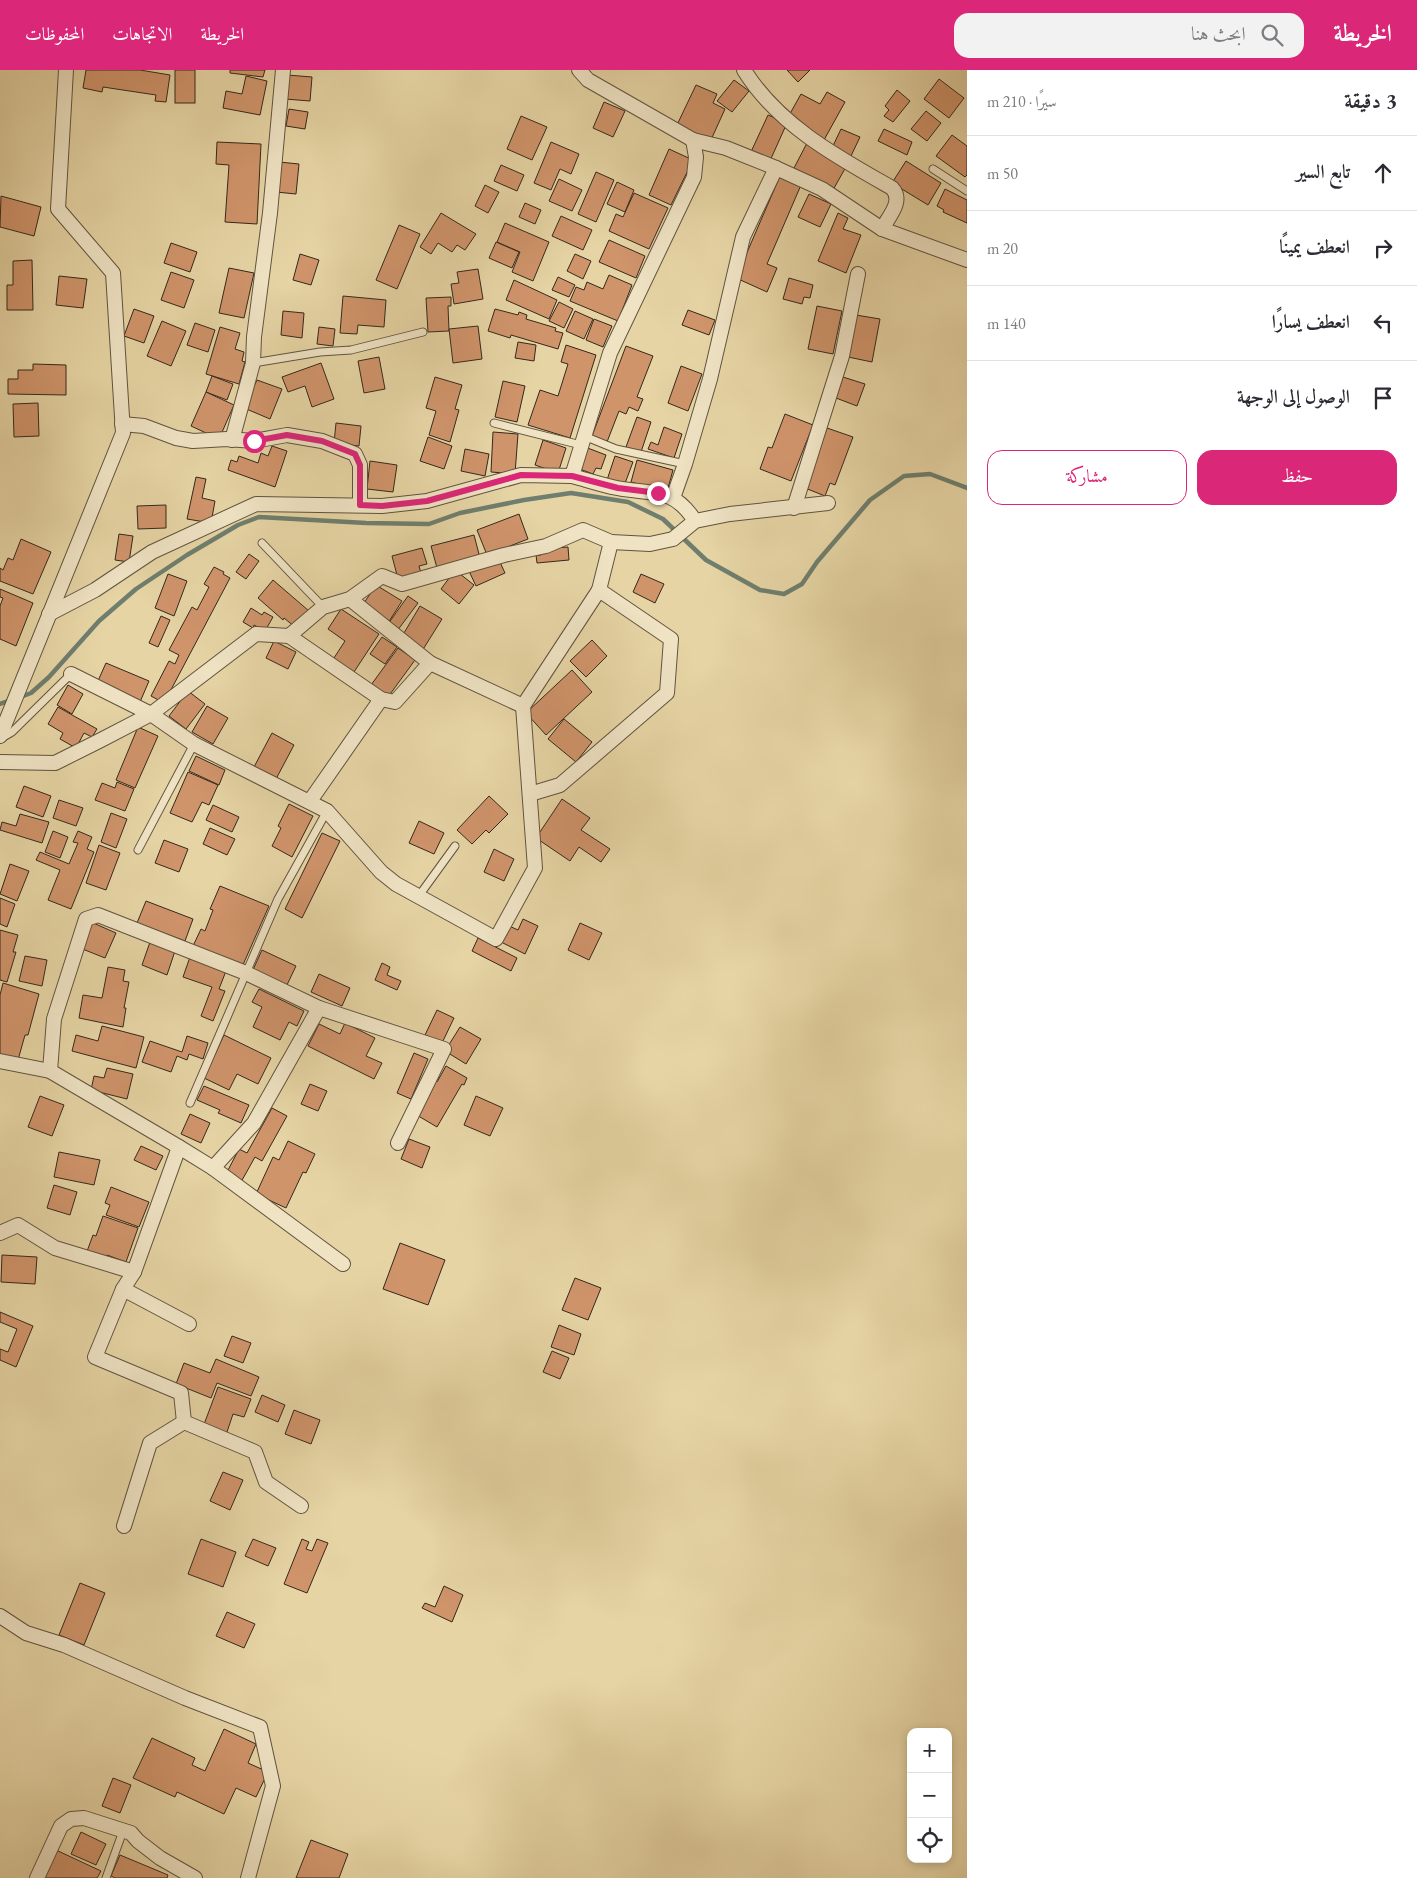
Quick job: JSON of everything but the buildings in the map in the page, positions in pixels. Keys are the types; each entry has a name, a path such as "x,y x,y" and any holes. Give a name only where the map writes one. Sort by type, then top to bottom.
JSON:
{"street":[{"path":"0,737 123,433 113,273 58,209 66,70"},
{"path":"232,440 253,363 254,337 270,213 283,70"},
{"path":"579,70 588,80 693,140 726,148 776,168 822,189 882,229 967,260"},
{"path":"744,70 751,82 785,118 811,140 896,192 898,201 882,229"},
{"path":"572,476 610,353 694,176 696,157 693,140"},
{"path":"672,498 685,464 710,379 743,237 776,168"},
{"path":"794,508 842,356 858,274"},
{"path":"122,424 144,426 176,438 193,441 254,441 287,435 322,441 355,454 360,465 360,505"},
{"path":"49,614 95,590 152,552 256,504 382,506 427,501 521,475 572,476 618,488 658,493 672,498 685,506 691,524"},
{"path":"290,636 323,607 350,599 382,576 402,584 504,555 546,546 583,530 611,542 650,544 673,539 691,524 730,514 828,503"},
{"path":"72,674 151,714 194,744 327,811 380,872 418,897 496,939 535,868 523,706 599,590 611,542"},
{"path":"530,794 560,785 667,693 672,639 599,590"},
{"path":"350,599 430,664 523,706"},
{"path":"0,762 55,763 151,714 256,634 290,636 381,699 395,702 430,664"},
{"path":"310,801 381,699"},
{"path":"50,1071 54,1019 86,919 98,914 246,973 318,1008 444,1049 398,1143"},
{"path":"213,1168 254,1123 318,1008"},
{"path":"0,1061 50,1071 213,1168 343,1264"},
{"path":"179,1148 134,1272 123,1288 94,1357 181,1393 184,1422"},
{"path":"0,1233 18,1225 55,1248 134,1272"},
{"path":"123,1288 189,1324"},
{"path":"184,1422 255,1452 266,1482 301,1506"},
{"path":"124,1526 150,1443 184,1422"},
{"path":"0,1616 26,1633 64,1645 185,1698 260,1727 274,1786 248,1878"},
{"path":"37,1878 61,1826 71,1819 84,1818 131,1833 160,1858 195,1878"}],"lane":[{"path":"933,169 967,191"},
{"path":"253,363 320,352 351,350 423,332"},
{"path":"494,422 685,464"},
{"path":"262,543 323,607"},
{"path":"0,737 12,732 72,674"},
{"path":"138,850 194,744"},
{"path":"190,1103 278,899 327,811"},
{"path":"418,897 455,846"},
{"path":"106,1878 123,1831"}],"waterway":[{"path":"18,698 31,693 49,677 99,621 136,589 187,555 238,525 259,517 366,523 429,524 460,513 571,493 628,502 663,519 706,560 760,590 784,594 802,584 817,562 870,500 904,476 930,474 967,488"},
{"path":"0,704 11,700"}],"route":[{"path":"254,441 287,435 322,441 355,454 360,465 360,505 382,506 427,501 521,475 572,476 618,488 658,493"}]}
